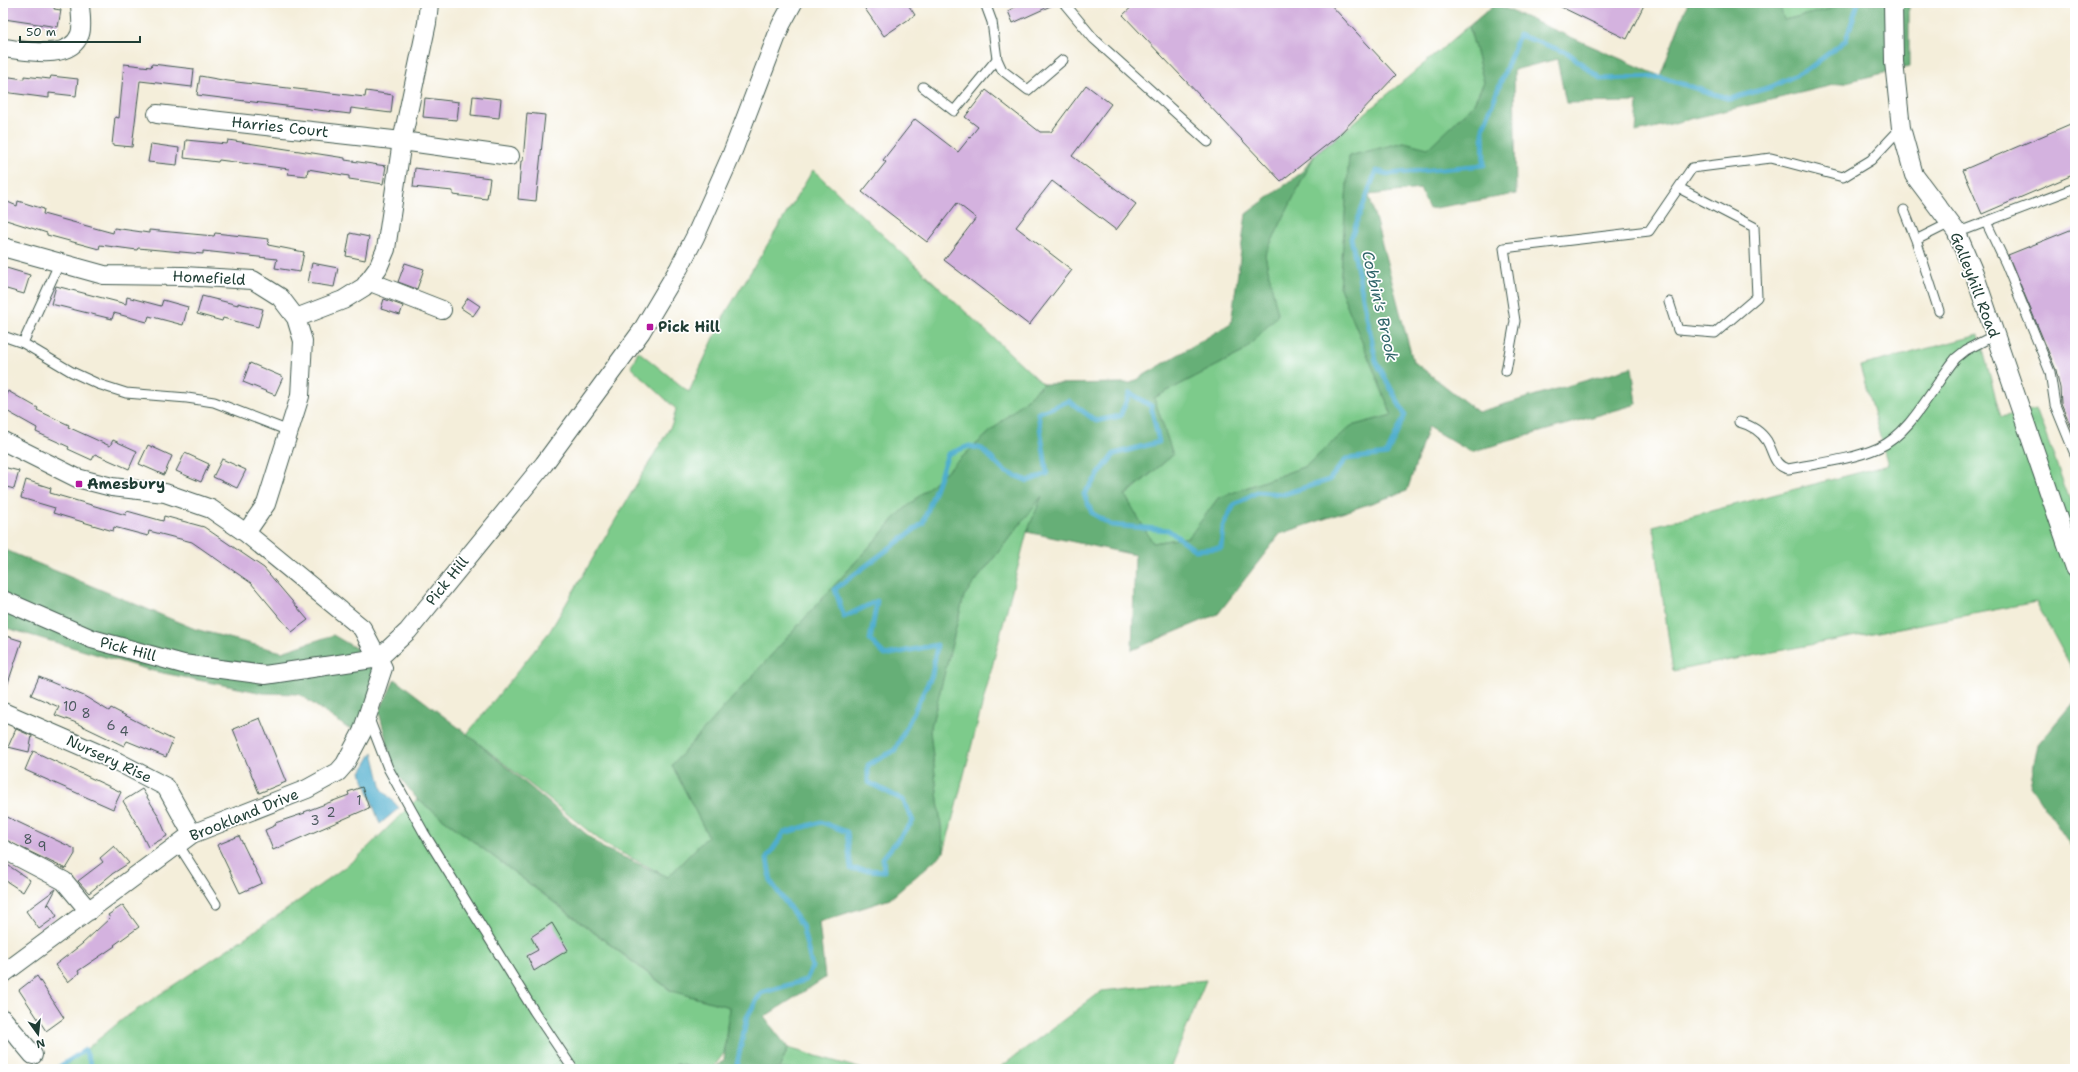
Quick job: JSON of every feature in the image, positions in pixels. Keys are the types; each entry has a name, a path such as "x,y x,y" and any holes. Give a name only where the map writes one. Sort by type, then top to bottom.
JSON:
{"street":[{"path":"3,48 50,53 61,52 72,45 80,34 80,3"},
{"path":"296,318 343,300 364,287 378,268 386,249 402,141 427,23 429,3"},
{"name":"Pick Hill","path":"3,600 92,639 183,664 265,675 381,663 544,464 641,332 679,268 698,230 732,156 781,25 793,3"},
{"name":"Galleyhill Road","path":"1893,3 1894,62 1902,128 1914,176 1953,227 1974,273 2075,568"},
{"name":"Harries Court","path":"157,114 402,141 510,156"},
{"name":"Homefield","path":"3,247 59,264 104,275 183,276 253,280 280,297 296,318 303,341 300,396 266,504 246,533"},
{"path":"368,281 442,310"},
{"path":"3,441 77,478 112,487 165,493 211,509 246,533 362,628 381,663"},
{"name":"Brookland Drive","path":"3,974 185,839 230,812 317,785 338,772 358,740 368,715 381,663"},
{"name":"Nursery Rise","path":"3,712 118,762 166,787 185,839"},
{"path":"3,849 64,881 89,911"},
{"path":"3,1019 33,1055"}],"lane":[{"path":"985,3 992,22 997,59 1002,70 1028,90 1063,60"},
{"path":"1064,3 1094,39 1208,142"},
{"path":"923,87 954,111 997,59"},
{"path":"1506,371 1515,321 1504,248 1649,231 1692,168 1771,158 1843,177 1871,160 1902,128"},
{"path":"1669,302 1678,330 1715,333 1757,297 1754,227 1679,188"},
{"path":"1916,240 1953,227 1986,222 2075,188"},
{"path":"1904,210 1916,240 1939,310"},
{"path":"1986,222 2006,264 2050,372 2055,405 2075,454"},
{"path":"23,342 59,264"},
{"path":"1739,422 1751,426 1760,432 1767,441 1775,460 1781,467 1788,469 1862,454 1879,448 1895,437 1908,424 1956,358 1966,350 1995,335"},
{"path":"3,336 23,342 72,372 98,384 126,393 187,398 214,402 289,431"},
{"path":"368,715 388,768 424,833 534,1011 573,1069"},
{"path":"185,839 216,904"}],"green space":[{"path":"1688,3 1779,3 1784,20 1830,9 1831,3 1909,3 1909,67 1636,132 1638,102 1566,103 1557,59 1514,70 1516,194 1429,209 1420,189 1369,195 1413,361 1478,412 1632,367 1637,404 1471,452 1428,427 1407,491 1280,534 1218,614 1132,650 1135,555 1027,532 1042,496 964,596 930,731 944,852 890,899 819,922 825,978 764,1017 788,1048 779,1069 713,1069 724,1060 729,1007 672,991 417,799 394,770 379,712 395,679 467,734 603,848 668,877 708,836 672,765 898,515 1043,384 1131,383 1231,323 1246,214 1301,173 1314,156 1265,255 1278,315 1243,352 1154,398 1173,455 1125,495 1153,543 1189,537 1218,498 1306,466 1351,426 1392,415 1340,288 1349,156 1404,142 1428,148 1473,105 1484,82 1469,26 1495,4 1660,76"},
{"path":"1778,3 1831,3 1831,9 1784,20"},
{"path":"1469,26 1484,82 1473,105 1428,149 1404,142 1349,156 1340,288 1392,415 1351,426 1306,466 1218,498 1190,537 1153,543 1125,496 1173,455 1154,398 1243,352 1277,315 1265,255 1314,156"},
{"path":"813,170 1043,384 898,515 672,765 708,836 668,877 606,845 467,734 550,631 672,424 676,409 631,367 638,351 689,392 725,314"},
{"path":"1979,335 2001,417 2036,409 2075,514 2075,674 2036,602 1673,671 1653,526 1888,465 1860,366"},
{"path":"1043,495 1027,532 944,852 930,731 964,596"},
{"path":"3,549 195,629 282,652 333,635 364,653 383,668 362,732 346,727 299,694 263,693 153,671 3,627"},
{"path":"2075,700 2075,852 2030,785 2038,744"},
{"path":"417,799 671,991 729,1007 724,1053 712,1069 698,1069 677,1064 671,1069 62,1069 123,1019 286,910 357,858"},
{"path":"1206,980 1170,1069 998,1069 1102,991"},
{"path":"788,1048 862,1069 779,1069"},
{"path":"677,1064 698,1069 671,1069"}],"water":[{"path":"373,752 382,789 399,808 380,824 361,772"}],"building":[{"path":"3,3 55,3 54,9 61,10 58,27 4,19"},
{"path":"861,3 907,3 915,15 884,36"},
{"path":"1016,3 1057,3 1013,23 1008,11 1017,6"},
{"path":"1136,3 1329,3 1396,75 1338,136 1281,181 1123,15"},
{"path":"1553,3 1645,3 1627,39"},
{"path":"124,64 151,67 152,64 194,69 192,87 140,81 132,147 112,145 115,117 119,118"},
{"path":"3,76 24,79 24,76 50,79 51,76 78,79 76,96 49,93 49,98 3,92"},
{"path":"200,76 228,81 365,97 366,91 393,95 391,113 351,108 350,114 197,95"},
{"path":"1086,85 1111,104 1072,156 1136,204 1116,230 1052,181 1016,227 1072,270 1029,325 944,260 976,218 957,203 927,242 862,192 886,162 883,160 915,119 958,152 978,127 965,117 986,90 1040,132 1051,132"},
{"path":"473,96 501,99 499,118 471,115"},
{"path":"425,98 459,102 457,120 423,117"},
{"path":"527,113 545,115 536,201 518,199"},
{"path":"2075,122 2075,174 1982,214 1963,170"},
{"path":"186,140 227,144 228,140 345,158 345,160 386,166 383,184 349,179 349,176 308,169 307,176 288,174 289,169 219,160 218,162 184,158"},
{"path":"151,144 179,148 177,165 148,162"},
{"path":"415,168 490,178 487,199 453,195 453,191 413,187"},
{"path":"3,200 17,206 18,201 44,209 43,214 113,233 114,228 149,233 149,230 214,236 215,233 269,239 268,245 304,252 300,272 275,268 277,259 203,251 203,254 138,248 137,250 100,245 99,249 47,235 47,233 3,219"},
{"path":"2075,228 2075,436 2061,403 2060,388 2056,370 2008,255"},
{"path":"350,233 369,237 365,260 346,256"},
{"path":"312,263 338,268 334,287 308,283"},
{"path":"405,263 424,269 417,289 398,282"},
{"path":"3,267 30,275 24,294 3,288"},
{"path":"56,286 126,304 127,297 161,306 163,300 188,307 183,325 149,316 147,322 114,313 112,319 51,304"},
{"path":"202,296 238,305 238,303 263,309 258,327 223,318 222,321 197,314"},
{"path":"468,298 480,306 473,316 461,308"},
{"path":"384,299 403,306 400,315 381,309"},
{"path":"250,363 283,377 275,395 243,382"},
{"path":"8,391 38,408 37,410 69,425 68,427 110,446 113,440 137,451 129,469 95,454 92,460 68,449 69,447 36,432 37,428 3,409 3,400"},
{"path":"148,445 172,456 164,475 139,464"},
{"path":"185,453 209,464 201,482 176,471"},
{"path":"222,459 246,470 237,488 213,477"},
{"path":"3,467 19,471 14,489 3,486"},
{"path":"26,480 51,488 50,493 126,515 127,511 163,521 164,516 204,527 264,568 308,620 292,632 251,583 192,542 149,531 148,536 114,527 113,531 53,513 55,508 21,498"},
{"path":"3,635 22,641 5,692 3,691"},
{"path":"39,677 84,696 109,711 111,708 173,740 166,757 127,741 124,746 74,722 55,715 59,707 31,695"},
{"path":"260,718 286,782 259,793 233,729"},
{"path":"16,729 32,736 29,752 8,747"},
{"path":"33,751 121,792 113,809 25,770"},
{"path":"362,787 369,808 273,850 265,830 276,825 275,823 305,813 304,812 349,795 348,792"},
{"path":"142,789 158,815 167,836 148,847 142,833 123,801"},
{"path":"3,815 75,849 75,854 66,869 3,839"},
{"path":"239,836 262,883 240,893 217,845"},
{"path":"114,846 129,863 112,874 89,893 78,881 103,862 100,858"},
{"path":"3,862 30,880 23,892 3,879"},
{"path":"56,889 47,906 49,904 57,916 39,929 26,911"},
{"path":"123,905 139,927 114,945 115,946 78,971 79,973 68,982 55,965 82,944 110,918 108,915"},
{"path":"552,923 568,950 534,971 527,956 538,950 531,937"},
{"path":"37,976 64,1018 46,1031 19,990"}],"waterway":[{"name":"Cobbin's Brook","path":"736,1069 747,1017 761,993 806,980 812,967 802,925 771,882 767,858 784,833 821,822 847,832 851,869 884,871 883,858 913,821 903,800 868,782 868,765 895,750 932,675 937,645 885,655 870,640 877,601 844,617 835,589 923,523 948,454 969,446 982,449 1004,471 1028,481 1047,474 1038,413 1069,401 1096,421 1120,416 1130,393 1151,406 1159,442 1114,454 1084,494 1092,513 1111,525 1168,530 1195,550 1221,548 1223,526 1234,505 1257,492 1284,494 1329,480 1346,459 1387,454 1405,415 1376,361 1351,238 1376,171 1388,174 1484,165 1483,128 1519,35 1568,53 1601,79 1660,77 1730,99 1771,87 1807,70 1846,40 1858,3"},
{"path":"56,1069 85,1050 93,1069"}],"place":[{"name":"Pick Hill","path":"650,327"},
{"name":"Amesbury","path":"79,484"}]}
